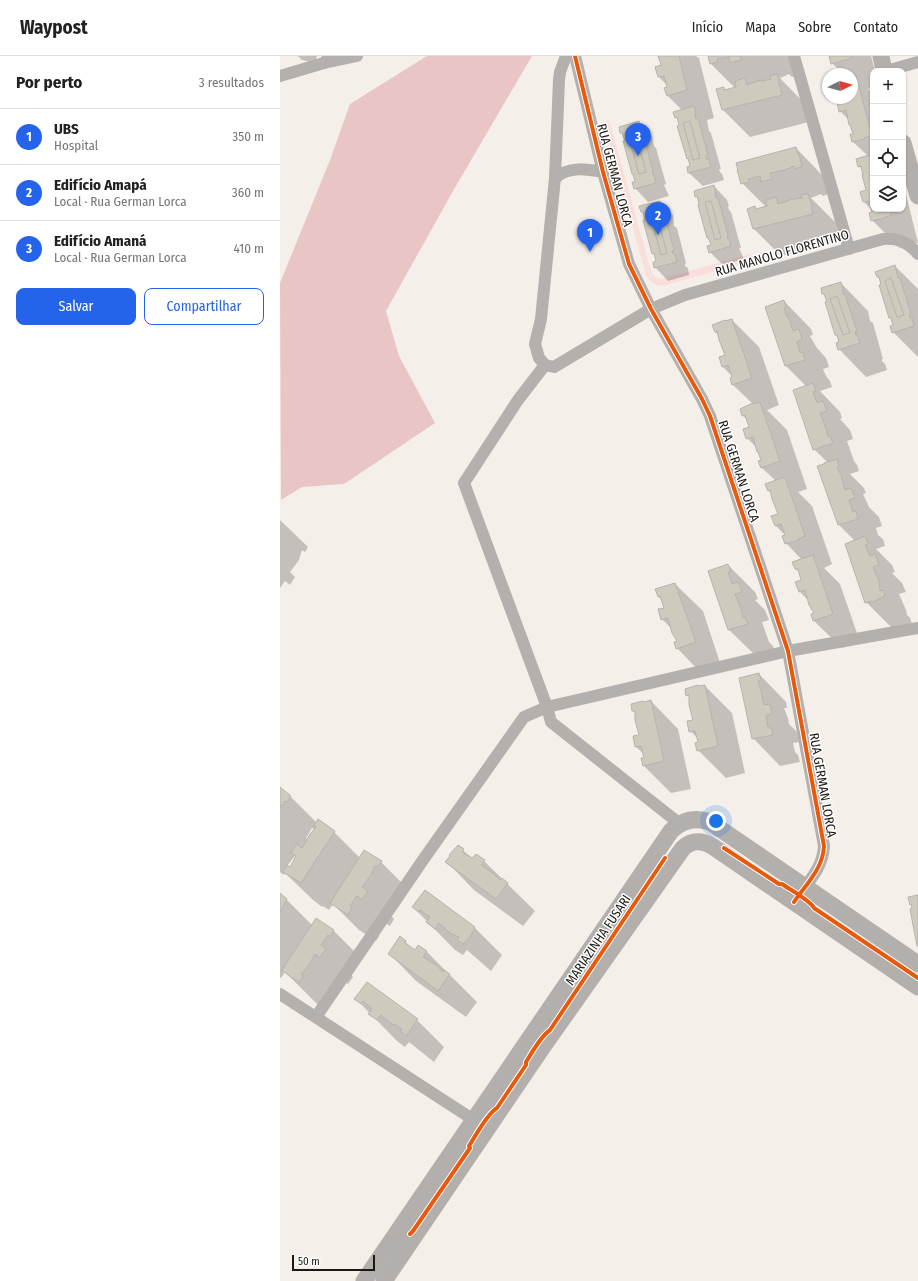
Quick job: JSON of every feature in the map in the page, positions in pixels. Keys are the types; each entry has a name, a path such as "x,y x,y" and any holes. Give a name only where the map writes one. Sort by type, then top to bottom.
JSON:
{"street":[{"path":"280,76 327,59 357,56"},
{"path":"566,56 560,72 559,80 555,178 541,319 535,344 539,358 545,365 518,400 464,483 551,722 680,824"},
{"name":"RUA GERMAN LORCA","path":"575,56 603,172 629,264 651,310 702,399 710,416 788,651 823,840 823,852 820,865 794,902"},
{"path":"794,56 849,249"},
{"path":"881,56 884,68"},
{"path":"896,68 918,62"},
{"path":"906,149 913,162 918,196"},
{"path":"555,178 560,174 584,169 603,172"},
{"name":"RUA MANOLO FLORENTINO","path":"545,365 554,367 651,310 685,295 883,239 892,238 907,244 918,254"},
{"path":"316,1017 423,860 524,717 546,707 788,651 918,628"},
{"path":"384,1281 394,1252 473,1120 671,831 680,824 692,820 710,822 918,964"},
{"path":"364,1281 394,1252 488,1129 542,1048 686,845 695,841 707,842 918,987"},
{"path":"280,994 488,1129"},
{"path":"528,1039 542,1048"}],"shaded area":[{"path":"427,56 532,56 453,191 386,311 399,356 435,423 344,484 302,487 281,500 280,283 330,160 350,104"},
{"path":"609,120 651,271 655,277 661,279 750,254 752,261 666,285 653,283 648,279 604,122"}],"building":[{"path":"658,56 679,56 687,90 667,96 664,88 667,87 664,76 658,77 655,67 661,65"},
{"path":"708,56 740,56 741,60 730,63 729,57 717,59 718,62 710,64"},
{"path":"829,56 851,56 852,58 831,64"},
{"path":"777,74 782,95 722,110 716,89 724,87 724,90 736,87 735,81 745,78 747,85 761,80 771,79 770,76"},
{"path":"858,83 870,128 870,136 852,142 850,134 853,134 849,125 846,110 839,112 838,104 858,104"},
{"path":"694,106 696,119 698,118 708,155 706,156 707,160 709,159 711,167 688,173 687,167 690,166 677,126 679,125 677,117 675,118 673,112"},
{"path":"639,121 642,129 640,129 641,135 643,134 656,183 634,189 632,182 635,182 623,141 625,141 622,133 620,133 619,127"},
{"path":"690,121 700,158 693,160 683,123"},
{"path":"636,135 646,172 639,174 629,137"},
{"path":"796,147 802,167 794,169 794,166 785,170 770,173 772,179 761,182 760,176 748,179 749,182 741,184 736,163"},
{"path":"870,156 870,205 869,201 863,202 860,192 866,190 861,166 858,167 856,159"},
{"path":"714,185 716,198 718,198 731,246 709,253 707,246 711,245 708,237 707,238 697,196 695,197 694,191"},
{"path":"808,194 813,214 753,229 747,209 755,206 756,209 767,206 766,200 776,197 778,204 793,199 802,198 801,195"},
{"path":"660,201 662,208 660,209 662,214 664,213 674,250 672,251 673,254 675,254 677,262 654,268 653,262 656,261 654,253 652,254 643,220 645,220 643,212 641,212 639,206"},
{"path":"711,201 721,238 715,240 705,202"},
{"path":"891,212 892,215 871,221 869,213"},
{"path":"657,216 667,253 661,255 651,217"},
{"path":"895,265 911,314 909,315 910,318 912,318 914,326 892,333 890,326 893,325 891,318 889,318 879,285 881,285 879,277 877,277 875,272"},
{"path":"891,278 904,315 897,317 885,281"},
{"path":"841,282 857,331 855,332 860,343 838,350 836,343 839,342 837,335 835,335 825,302 827,302 824,294 822,294 821,288"},
{"path":"837,296 850,333 843,335 830,299"},
{"path":"784,300 786,307 784,308 793,331 799,329 802,339 797,342 800,353 803,352 805,360 785,366 765,307"},
{"path":"732,319 752,378 732,385 730,378 732,377 728,365 722,367 719,357 725,355 717,331 715,332 712,325"},
{"path":"813,383 816,391 813,392 817,403 823,401 827,411 820,413 828,437 830,436 833,443 813,450 793,390"},
{"path":"760,402 780,461 761,468 758,461 761,460 753,437 746,439 743,429 749,427 745,415 742,416 740,409 753,403"},
{"path":"837,459 839,466 837,467 845,490 851,488 855,498 849,500 853,512 856,511 858,519 838,525 817,466"},
{"path":"785,477 805,536 798,539 799,540 785,544 782,536 785,535 781,524 775,526 771,516 778,514 770,490 768,491 765,484"},
{"path":"865,536 868,544 865,545 870,556 875,554 879,565 873,567 879,581 880,591 883,590 885,596 873,602 865,603 845,544"},
{"path":"813,555 833,614 813,621 811,614 814,613 809,605 805,590 799,592 795,582 801,580 798,569 795,569 792,562"},
{"path":"728,564 731,571 728,572 732,584 738,582 742,592 735,594 743,618 745,617 748,624 728,630 708,571"},
{"path":"675,583 696,642 676,649 674,642 677,641 672,633 668,618 661,620 658,609 664,608 660,596 658,597 655,589"},
{"path":"759,673 761,680 758,681 764,705 770,704 772,714 766,715 768,727 771,727 773,735 752,739 739,678"},
{"path":"698,685 705,685 718,746 697,751 695,743 698,742 695,731 689,732 687,721 693,720 689,705 689,695 686,696 685,689"},
{"path":"651,700 664,761 643,766 641,758 644,758 641,746 635,747 633,736 639,735 635,720 635,711 632,711 631,704"},
{"path":"280,787 291,796 280,808"},
{"path":"318,819 335,831 301,883 283,872 287,865 290,867 296,856 291,853 297,844 302,848 316,827 314,826"},
{"path":"458,845 464,849 462,852 472,858 476,854 485,860 481,865 500,880 502,878 508,883 496,899 445,862"},
{"path":"364,850 382,861 377,867 375,866 371,875 362,887 368,891 362,900 357,896 350,906 352,908 348,915 330,903"},
{"path":"425,890 475,927 470,937 463,944 457,940 459,937 451,934 439,923 435,929 426,922 430,917 420,910 419,912 412,907"},
{"path":"280,893 287,899 280,912"},
{"path":"918,895 917,946 910,909 912,908 908,897"},
{"path":"316,918 334,930 330,937 328,935 321,945 326,949 320,958 315,954 307,968 301,974 303,976 299,982 282,970"},
{"path":"400,936 406,941 405,943 415,950 418,945 427,951 423,957 436,965 443,972 444,970 450,974 438,991 388,954"},
{"path":"367,982 418,1019 406,1036 400,1031 402,1029 394,1024 393,1025 381,1015 377,1020 368,1014 372,1009 363,1001 361,1004 354,999"}],"cycle path":[{"path":"575,56 603,172 629,264 651,309 702,399 710,416 788,651 824,846 821,862 809,882 794,902"},
{"path":"724,848 779,884 782,884 800,895 814,908 918,978"},
{"name":"MARIAZINHA FUSARI","path":"410,1234 470,1148 469,1146 482,1125 489,1115 497,1108 526,1065 526,1062 537,1044 550,1030 665,858"}],"place":[{"name":"Edifício Amaná","path":"638,156"},
{"name":"Edifício Amapá","path":"658,235"},
{"name":"UBS","path":"590,252"}]}
